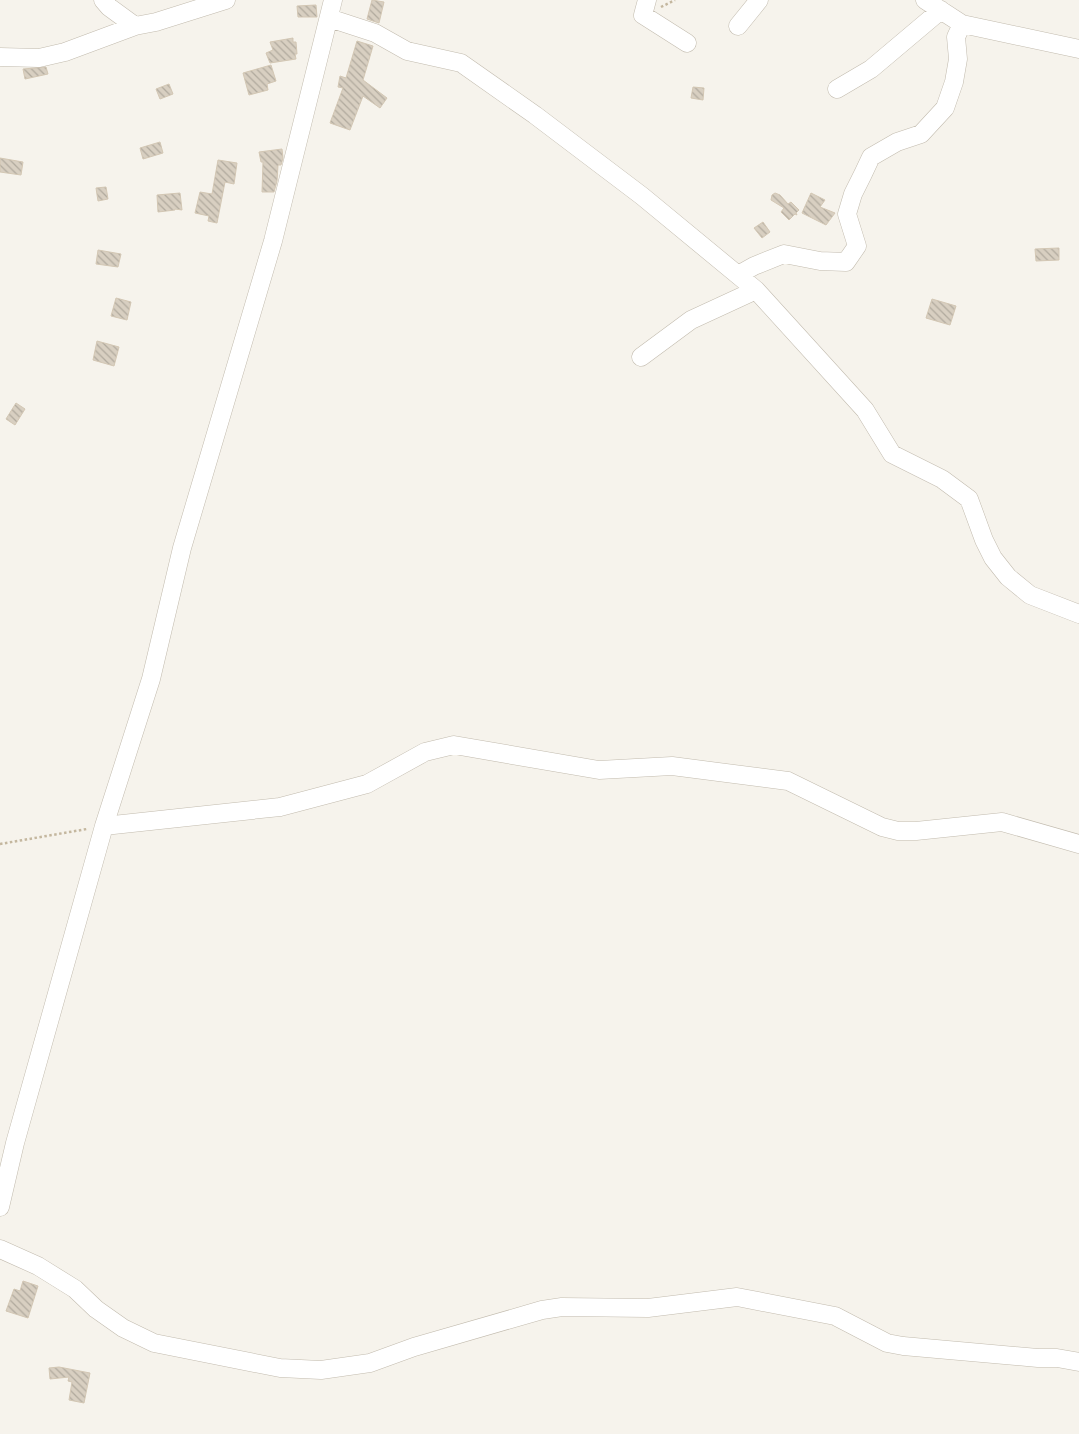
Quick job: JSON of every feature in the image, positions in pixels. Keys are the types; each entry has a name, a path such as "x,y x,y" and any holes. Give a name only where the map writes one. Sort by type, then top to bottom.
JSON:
{"street":[{"path":"103,0 136,26"},
{"path":"0,57 39,58 65,52 136,26 156,22 226,0"},
{"path":"0,1207 15,1143 104,826 151,679 182,548 273,240 334,0"},
{"path":"646,0 642,15 687,43"},
{"path":"738,26 758,0"},
{"path":"925,0 962,24 1079,49"},
{"path":"837,89 872,69 941,10"},
{"path":"329,18 375,33 407,51 461,63 535,115 642,196 756,290 865,410 892,454 942,479 969,498 984,540 993,558 1008,578 1030,594 1079,614"},
{"path":"738,275 754,266 784,254 820,261 846,262 857,246 847,214 853,194 871,157 897,142 921,134 944,108 954,82 958,59 956,37 962,24"},
{"path":"641,356 691,320 756,290"},
{"path":"104,826 295,804 367,784 425,752 454,745 598,770 672,766 788,781 882,827 898,831 916,831 1002,822 1079,844"},
{"path":"0,1249 38,1266 75,1289 96,1309 123,1328 154,1342 280,1368 321,1370 370,1364 414,1347 542,1310 562,1307 648,1308 737,1297 835,1316 887,1343 1038,1358 1057,1358 1079,1362"}],"path":[{"path":"0,844 104,826"}],"building":[{"path":"372,0 384,2 379,23 367,19"},
{"path":"316,5 317,17 298,17 297,6"},
{"path":"293,38 293,42 296,42 296,59 270,63 266,53 273,50 270,42"},
{"path":"357,41 373,46 363,80 387,98 380,108 363,96 350,130 330,123 343,88 338,87 340,76 346,78"},
{"path":"271,65 276,81 267,84 268,90 249,95 243,73"},
{"path":"46,67 48,74 25,79 23,69"},
{"path":"169,84 173,94 160,99 156,89"},
{"path":"693,87 704,88 703,100 691,98"},
{"path":"160,142 163,153 143,159 140,148"},
{"path":"282,149 283,158 281,165 278,165 274,192 262,192 263,162 261,162 259,152"},
{"path":"0,158 23,162 21,175 0,172"},
{"path":"218,160 237,163 234,184 225,182 217,223 208,221 209,216 195,213 200,192 212,194"},
{"path":"106,187 108,199 98,201 96,188"},
{"path":"180,193 182,210 175,209 158,212 157,195"},
{"path":"775,193 780,195 788,204 791,202 799,210 796,213 797,215 795,214 789,220 781,212 784,208 771,200 772,195"},
{"path":"811,193 825,200 820,207 835,213 826,225 802,213"},
{"path":"763,222 770,232 762,238 754,228"},
{"path":"1059,248 1059,260 1036,261 1035,249"},
{"path":"98,250 121,254 118,267 96,264"},
{"path":"116,298 131,302 127,320 111,316"},
{"path":"932,299 956,306 950,325 926,318"},
{"path":"97,341 119,347 114,366 93,360"},
{"path":"16,403 25,409 15,425 6,419"},
{"path":"23,1281 38,1286 28,1318 6,1311 14,1289 20,1291"},
{"path":"59,1367 90,1373 84,1403 69,1400 72,1382 68,1381 69,1377 50,1379 49,1368"}]}
